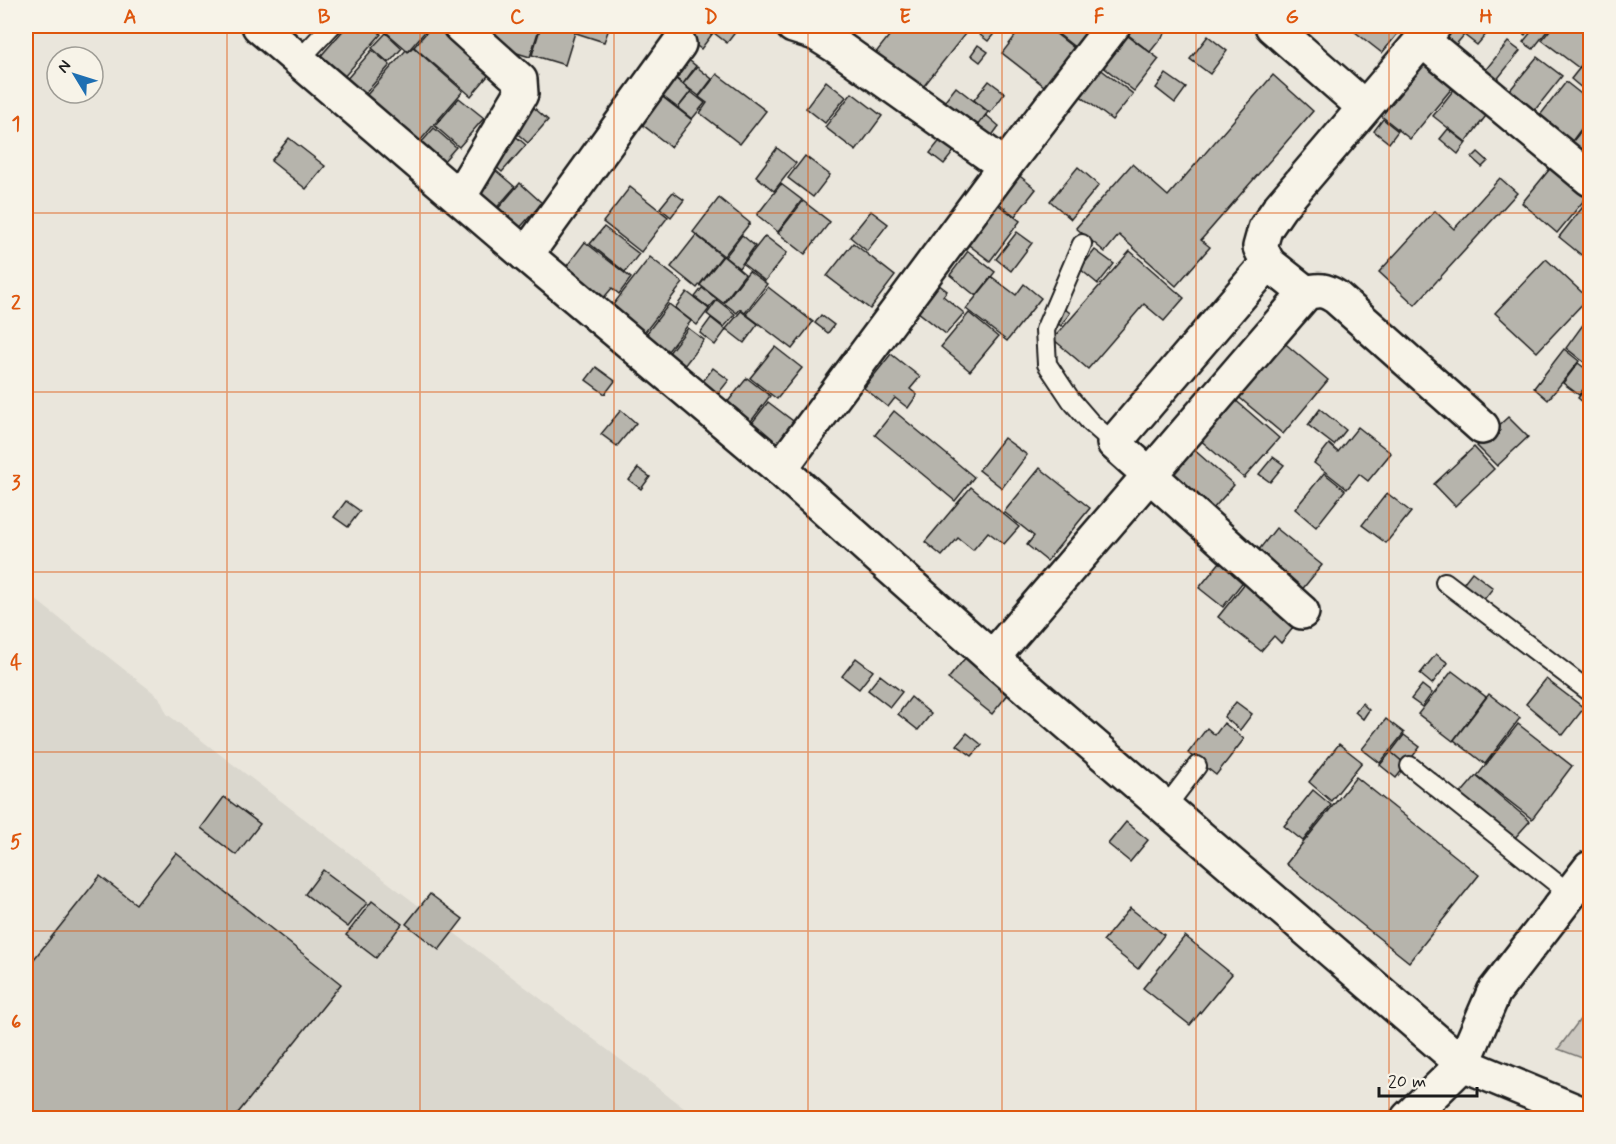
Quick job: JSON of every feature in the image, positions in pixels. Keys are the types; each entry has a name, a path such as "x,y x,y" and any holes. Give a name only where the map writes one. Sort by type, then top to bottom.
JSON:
{"street":[{"path":"259,26 780,469 992,658 1463,1064 1590,1117"},
{"path":"793,26 815,33 838,48 1005,166"},
{"path":"780,469 1005,166 1113,26"},
{"path":"1272,26 1364,107"},
{"path":"459,197 521,94 520,80 463,27"},
{"path":"1306,293 1268,264 1260,247 1265,229 1280,207 1428,33 1590,179"},
{"path":"526,255 679,44"},
{"path":"1268,264 1114,443 1302,612"},
{"path":"992,658 1306,293 1317,290 1327,291 1336,297 1482,427"},
{"path":"1408,1119 1463,1064 1494,992 1590,868"}],"lane":[{"path":"299,60 331,26"},
{"path":"1082,244 1044,330 1047,364 1071,400 1090,422 1114,443"},
{"path":"1445,582 1590,692"},
{"path":"1165,808 1197,766"},
{"path":"1410,766 1570,894"}],"shaded area":[{"path":"26,592 159,697 167,714 697,1118 26,1118"},
{"path":"1590,1006 1590,1061 1558,1049"}],"building":[{"path":"347,26 372,26 381,34 343,78 319,58"},
{"path":"379,26 430,26 408,51"},
{"path":"432,26 454,26 498,64 471,96 414,47"},
{"path":"483,26 540,26 530,57 478,41"},
{"path":"541,26 567,26 576,29 565,65 532,55"},
{"path":"579,26 610,26 604,42 576,33"},
{"path":"655,26 685,26 682,37 654,28"},
{"path":"694,26 703,26 713,33 701,49 685,37"},
{"path":"705,26 740,26 727,43"},
{"path":"897,26 954,26 965,34 916,96 870,60"},
{"path":"988,26 998,29 988,41 980,35"},
{"path":"1023,26 1046,26 1083,55 1053,93 1002,53"},
{"path":"1048,26 1102,26 1081,52"},
{"path":"1117,26 1171,26 1150,52"},
{"path":"1352,26 1404,26 1382,53 1350,28"},
{"path":"1441,26 1482,26 1489,31 1477,45 1464,35 1448,54"},
{"path":"1513,26 1532,26 1525,35"},
{"path":"1536,26 1551,26 1533,49 1523,42"},
{"path":"1553,26 1590,26 1590,53 1579,68 1542,40"},
{"path":"1121,31 1159,59 1134,91 1097,62"},
{"path":"386,33 402,48 389,63 372,48"},
{"path":"1208,36 1227,51 1210,74 1190,59"},
{"path":"1508,42 1520,51 1495,82 1483,73"},
{"path":"978,45 988,52 980,62 971,55"},
{"path":"413,47 463,91 419,142 366,96 406,50 408,52"},
{"path":"1416,49 1457,82 1410,139 1369,106"},
{"path":"372,50 390,65 363,96 345,81"},
{"path":"1590,55 1590,95 1571,79"},
{"path":"685,57 696,66 683,84 672,75"},
{"path":"1537,57 1562,76 1531,115 1506,95"},
{"path":"1095,65 1133,94 1112,120 1074,91"},
{"path":"697,67 712,79 699,96 683,84"},
{"path":"667,72 691,91 678,108 653,89"},
{"path":"717,74 766,111 740,144 700,113 707,103 699,97"},
{"path":"1166,74 1186,88 1175,103 1156,88"},
{"path":"1273,75 1313,111 1201,240 1210,247 1176,286 1119,235 1105,252 1076,228 1132,164 1168,196"},
{"path":"1463,78 1495,104 1466,142 1433,116"},
{"path":"826,81 846,97 825,123 806,108"},
{"path":"989,81 1005,93 990,113 974,100"},
{"path":"1566,82 1590,101 1590,117 1570,144 1537,119"},
{"path":"956,87 988,112 970,135 938,110"},
{"path":"651,88 692,120 671,147 630,115"},
{"path":"691,92 705,103 692,119 678,108"},
{"path":"852,93 882,116 856,151 825,127"},
{"path":"459,98 484,118 459,147 435,126"},
{"path":"525,100 548,120 528,143 505,123"},
{"path":"986,115 999,126 988,141 975,130"},
{"path":"1383,119 1398,131 1389,143 1374,131"},
{"path":"1590,120 1590,172 1565,151"},
{"path":"434,128 456,147 443,162 421,143"},
{"path":"507,129 526,145 502,172 484,156"},
{"path":"1448,129 1466,143 1458,154 1440,139"},
{"path":"945,134 959,145 944,164 930,153"},
{"path":"289,138 325,166 306,189 271,161"},
{"path":"777,148 796,163 774,191 756,176"},
{"path":"1478,152 1488,161 1482,167 1472,158"},
{"path":"805,156 830,175 813,197 788,178"},
{"path":"1558,159 1590,193 1557,233 1522,203"},
{"path":"487,163 515,187 493,212 466,188"},
{"path":"1078,167 1099,185 1071,219 1050,201"},
{"path":"1011,169 1036,189 1015,216 990,196"},
{"path":"1500,178 1517,193 1415,305 1379,272 1435,211 1454,229"},
{"path":"520,183 542,203 517,231 495,212"},
{"path":"781,184 802,200 778,232 757,215"},
{"path":"630,187 668,217 641,252 603,222"},
{"path":"673,192 684,200 671,217 660,208"},
{"path":"988,197 1020,221 990,261 957,236"},
{"path":"719,198 750,223 724,256 693,232"},
{"path":"1590,198 1590,262 1559,237"},
{"path":"803,201 830,222 805,254 778,233"},
{"path":"871,211 888,224 867,251 850,237"},
{"path":"604,227 639,254 625,272 590,244"},
{"path":"1017,232 1032,243 1011,271 996,259"},
{"path":"696,235 722,256 697,288 671,267"},
{"path":"742,235 755,246 739,268 725,257"},
{"path":"765,236 787,253 765,281 743,264"},
{"path":"585,242 631,278 619,294 612,288 601,301 563,271"},
{"path":"853,243 895,276 870,309 827,276"},
{"path":"1095,250 1114,264 1098,284 1080,269"},
{"path":"968,251 995,272 976,296 950,275"},
{"path":"1130,251 1184,298 1164,321 1144,304 1088,369 1053,339"},
{"path":"723,256 745,274 723,303 700,285"},
{"path":"650,257 683,283 645,332 612,306"},
{"path":"1546,259 1588,298 1537,352 1495,313"},
{"path":"749,271 767,284 745,313 740,309 737,313 724,303"},
{"path":"992,277 1016,295 1024,284 1041,298 1007,341 966,309"},
{"path":"938,284 947,291 943,296 964,313 946,334 917,311"},
{"path":"768,287 813,322 792,349 746,314"},
{"path":"702,288 717,299 709,308 695,297"},
{"path":"687,292 709,309 697,325 675,308"},
{"path":"717,300 735,314 724,327 707,314"},
{"path":"669,304 691,321 665,355 643,338"},
{"path":"1061,306 1070,313 1061,326 1052,319"},
{"path":"741,311 758,324 744,343 726,329"},
{"path":"969,313 998,337 970,371 941,347"},
{"path":"821,315 834,325 828,333 815,323"},
{"path":"1590,315 1590,367 1566,348"},
{"path":"711,318 726,330 715,345 700,333"},
{"path":"688,328 704,340 684,366 668,354"},
{"path":"1281,340 1328,380 1283,434 1235,394"},
{"path":"775,347 802,368 777,399 750,378"},
{"path":"1564,349 1579,361 1548,400 1534,388"},
{"path":"891,354 920,377 910,389 917,395 908,408 895,398 888,407 864,388"},
{"path":"1578,363 1590,372 1590,380 1579,395 1563,383"},
{"path":"596,367 615,381 605,394 586,380"},
{"path":"713,368 729,380 713,400 698,388"},
{"path":"747,378 770,396 746,428 722,409"},
{"path":"1590,382 1590,408 1578,398"},
{"path":"1233,398 1279,438 1244,478 1198,438"},
{"path":"768,402 797,424 777,450 748,428"},
{"path":"1320,409 1346,430 1334,445 1308,425"},
{"path":"621,410 636,423 617,446 601,434"},
{"path":"894,411 974,477 955,501 875,435"},
{"path":"1508,417 1528,437 1497,466 1477,446"},
{"path":"1358,427 1391,453 1368,481 1359,474 1347,489 1314,463 1329,444 1338,452"},
{"path":"1004,438 1027,455 1002,488 979,470"},
{"path":"1474,447 1494,469 1455,506 1434,484"},
{"path":"1192,448 1234,485 1205,518 1163,482"},
{"path":"1273,457 1284,465 1270,482 1259,474"},
{"path":"638,468 650,477 641,489 629,480"},
{"path":"1040,468 1090,508 1047,561 1027,545 1034,536 1004,512"},
{"path":"1324,473 1345,490 1316,527 1295,509"},
{"path":"971,487 1019,527 1004,544 988,532 973,550 958,538 942,556 925,542"},
{"path":"1387,493 1411,512 1386,543 1362,525"},
{"path":"346,501 360,511 348,527 334,517"},
{"path":"1276,528 1322,565 1296,597 1250,561"},
{"path":"1225,556 1249,574 1223,607 1199,588"},
{"path":"1472,572 1493,588 1482,602 1461,586"},
{"path":"1249,578 1300,619 1281,643 1274,636 1261,651 1218,617"},
{"path":"1436,654 1448,663 1432,684 1420,674"},
{"path":"966,657 1010,692 992,714 948,679"},
{"path":"856,658 873,671 859,689 842,676"},
{"path":"1452,671 1486,697 1453,741 1418,714"},
{"path":"880,675 902,692 890,707 868,690"},
{"path":"1546,679 1584,708 1563,735 1526,704"},
{"path":"1422,685 1432,693 1422,707 1411,699"},
{"path":"1489,694 1520,718 1485,764 1454,740"},
{"path":"911,697 931,714 918,730 898,714"},
{"path":"1236,702 1252,714 1240,730 1224,717"},
{"path":"1362,703 1369,710 1363,719 1355,712"},
{"path":"1386,719 1404,733 1380,763 1362,749"},
{"path":"1224,723 1244,739 1216,775 1188,753 1207,728 1215,735"},
{"path":"1518,724 1572,766 1532,819 1477,776"},
{"path":"967,733 982,745 972,756 957,745"},
{"path":"1404,735 1420,747 1406,765 1391,752"},
{"path":"1339,744 1362,762 1331,801 1309,782"},
{"path":"1391,752 1406,765 1396,778 1380,765"},
{"path":"1476,776 1530,821 1512,841 1458,797"},
{"path":"1356,777 1479,875 1409,962 1286,864"},
{"path":"1313,790 1331,805 1303,841 1284,826"},
{"path":"224,797 260,824 236,855 201,828"},
{"path":"1126,822 1148,840 1130,862 1108,844"},
{"path":"176,853 341,984 234,1118 26,1118 26,969 100,876 136,904"},
{"path":"323,870 367,903 348,927 305,894"},
{"path":"430,894 463,919 439,950 406,924"},
{"path":"372,901 402,924 376,958 346,935"},
{"path":"1130,908 1164,935 1138,969 1103,941"},
{"path":"1185,936 1232,974 1190,1025 1143,988"}]}
